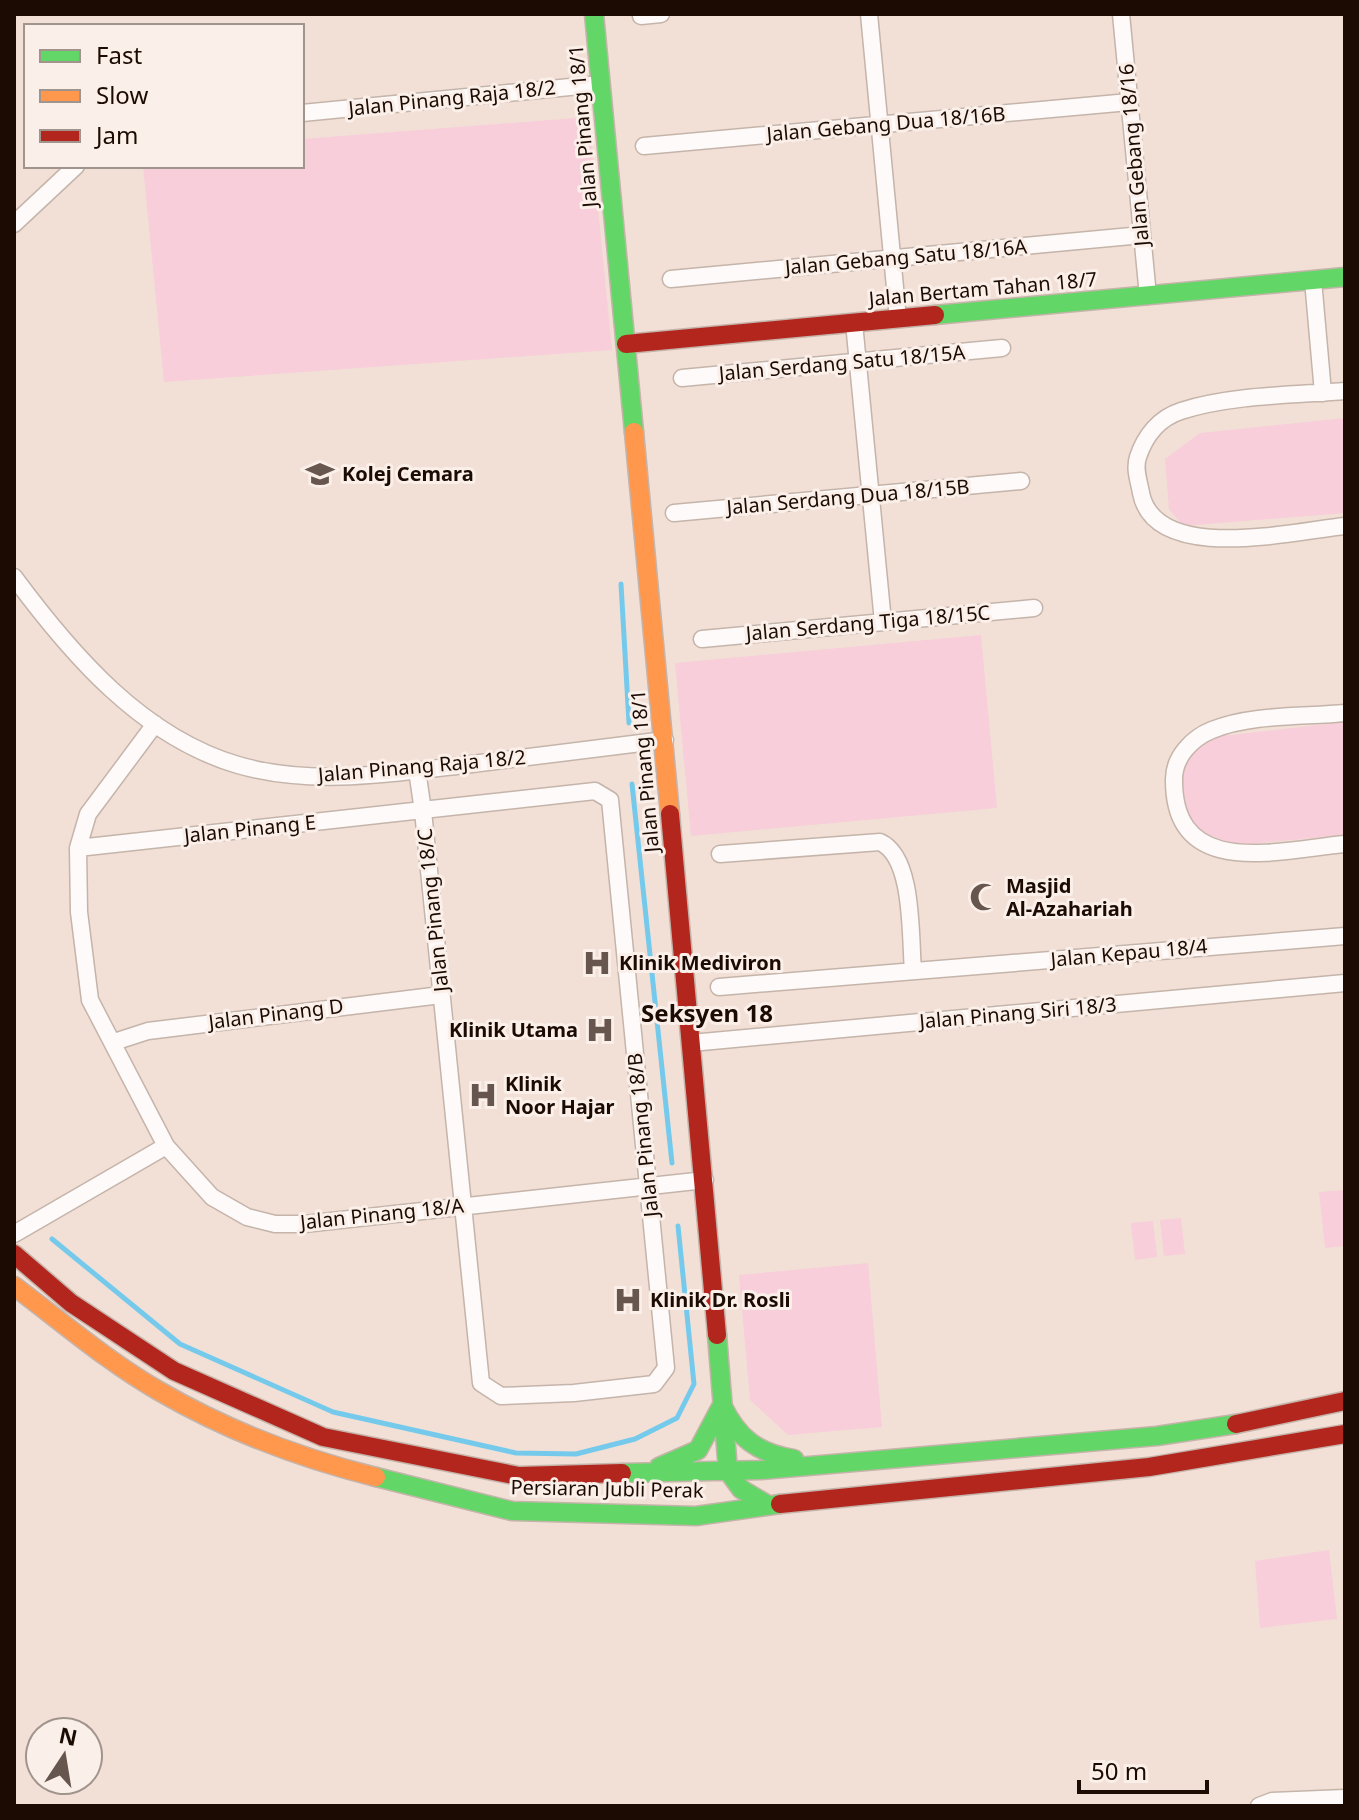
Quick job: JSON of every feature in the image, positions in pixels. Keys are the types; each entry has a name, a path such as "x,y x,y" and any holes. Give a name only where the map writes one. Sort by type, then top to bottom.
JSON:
{"main road":[{"name":"Jalan Pinang 18/1","path":"594,14 665,740 728,1471"},
{"name":"Jalan Bertam Tahan 18/7","path":"626,344 1345,277"},
{"name":"Persiaran Jubli Perak","path":"14,1254 71,1303 174,1371 323,1437 519,1476 620,1476 728,1471 1157,1436 1285,1416 1345,1401"},
{"name":"Persiaran Jubli Perak","path":"14,1286 156,1390 237,1433 317,1462 512,1511 696,1516 768,1505 1149,1467 1345,1434"},
{"path":"722,1405 738,1436 757,1452 833,1464"},
{"path":"620,1476 667,1465 698,1450 722,1405"},
{"path":"728,1471 741,1489 768,1505"}],"street":[{"path":"641,16 661,14"},
{"path":"869,14 898,319"},
{"name":"Jalan Gebang 18/16","path":"1121,14 1148,296"},
{"name":"Jalan Pinang Raja 18/2","path":"304,113 601,84"},
{"name":"Jalan Gebang Dua 18/16B","path":"644,146 1129,102"},
{"path":"14,224 74,168"},
{"name":"Jalan Gebang Satu 18/16A","path":"671,279 1142,235"},
{"path":"1313,280 1323,393"},
{"path":"854,323 883,622"},
{"name":"Jalan Serdang Satu 18/15A","path":"682,378 1002,348"},
{"path":"1345,391 1214,404 1179,411 1145,435 1136,465 1143,504 1156,523 1178,533 1220,540 1345,526"},
{"name":"Jalan Serdang Dua 18/15B","path":"674,513 1021,481"},
{"name":"Jalan Pinang Raja 18/2","path":"14,577 81,662 155,724 194,747 235,764 275,774 317,778 417,770 665,740"},
{"name":"Jalan Serdang Tiga 18/15C","path":"702,639 1034,608"},
{"path":"1345,713 1249,721 1211,730 1186,747 1174,767 1174,790 1180,819 1191,836 1215,850 1242,854 1345,844"},
{"name":"Jalan Pinang 18/A","path":"155,724 88,814 78,848 79,912 90,1000 166,1146 212,1197 247,1217 275,1224 304,1224 705,1180"},
{"name":"Jalan Pinang 18/C","path":"417,770 481,1383 501,1396 574,1393"},
{"name":"Jalan Pinang 18/B","path":"423,811 595,791 610,800 666,1368 654,1384 574,1393"},
{"name":"Jalan Pinang E","path":"78,848 423,811"},
{"path":"720,854 880,842 891,847 903,865 913,971"},
{"name":"Jalan Kepau 18/4","path":"719,987 1345,936"},
{"name":"Jalan Pinang Siri 18/3","path":"691,1043 1345,983"},
{"name":"Jalan Pinang D","path":"114,1042 163,1028 441,995"},
{"path":"14,1234 166,1146"},
{"path":"1259,1806 1272,1801 1345,1798"}],"shaded area":[{"path":"589,117 612,350 164,382 143,168 304,168 304,139"},
{"path":"1345,418 1345,513 1183,526 1169,509 1165,459 1200,433"},
{"path":"981,635 997,808 691,836 675,663"},
{"path":"1345,722 1345,835 1236,845 1201,832 1186,811 1181,770 1192,752 1213,737"},
{"path":"1345,1190 1345,1246 1325,1248 1319,1192"},
{"path":"1181,1218 1185,1254 1164,1256 1160,1220"},
{"path":"1153,1221 1157,1257 1135,1260 1131,1223"},
{"path":"868,1263 882,1427 788,1435 750,1400 739,1275"},
{"path":"1329,1550 1337,1619 1260,1628 1255,1561"}],"waterway":[{"path":"621,584 629,723"},
{"path":"632,784 672,1163"},
{"path":"52,1239 180,1344 333,1412 516,1453 576,1454 635,1439 677,1418 694,1384 678,1226"}],"traffic: fast":[{"path":"594,14 634,432"},
{"path":"935,315 1345,277"},
{"path":"717,1335 728,1471 741,1489 768,1505"},
{"path":"722,1405 735,1427 750,1442 769,1453 794,1459"},
{"path":"659,1467 698,1450 722,1405"},
{"path":"622,1473 761,1470 1157,1436 1236,1424"},
{"path":"376,1477 512,1511 696,1516 780,1504"}],"traffic: slow":[{"path":"634,432 670,814"},
{"path":"14,1286 121,1367 211,1419 264,1442 376,1477"}],"traffic: jam":[{"path":"626,344 935,315"},
{"path":"670,814 717,1335"},
{"path":"14,1254 71,1303 174,1371 323,1437 519,1476 622,1473"},
{"path":"1236,1424 1345,1401"},
{"path":"780,1504 1149,1467 1345,1434"}],"place":[{"name":"Kolej Cemara","path":"320,474"},
{"name":"Masjid Al-Azahariah","path":"984,897"},
{"name":"Klinik Mediviron","path":"597,963"},
{"name":"Klinik Utama","path":"600,1030"},
{"name":"Klinik Noor Hajar","path":"483,1095"},
{"name":"Klinik Dr. Rosli","path":"628,1300"}],"district":[{"name":"Seksyen 18","path":"707,1014"}]}
